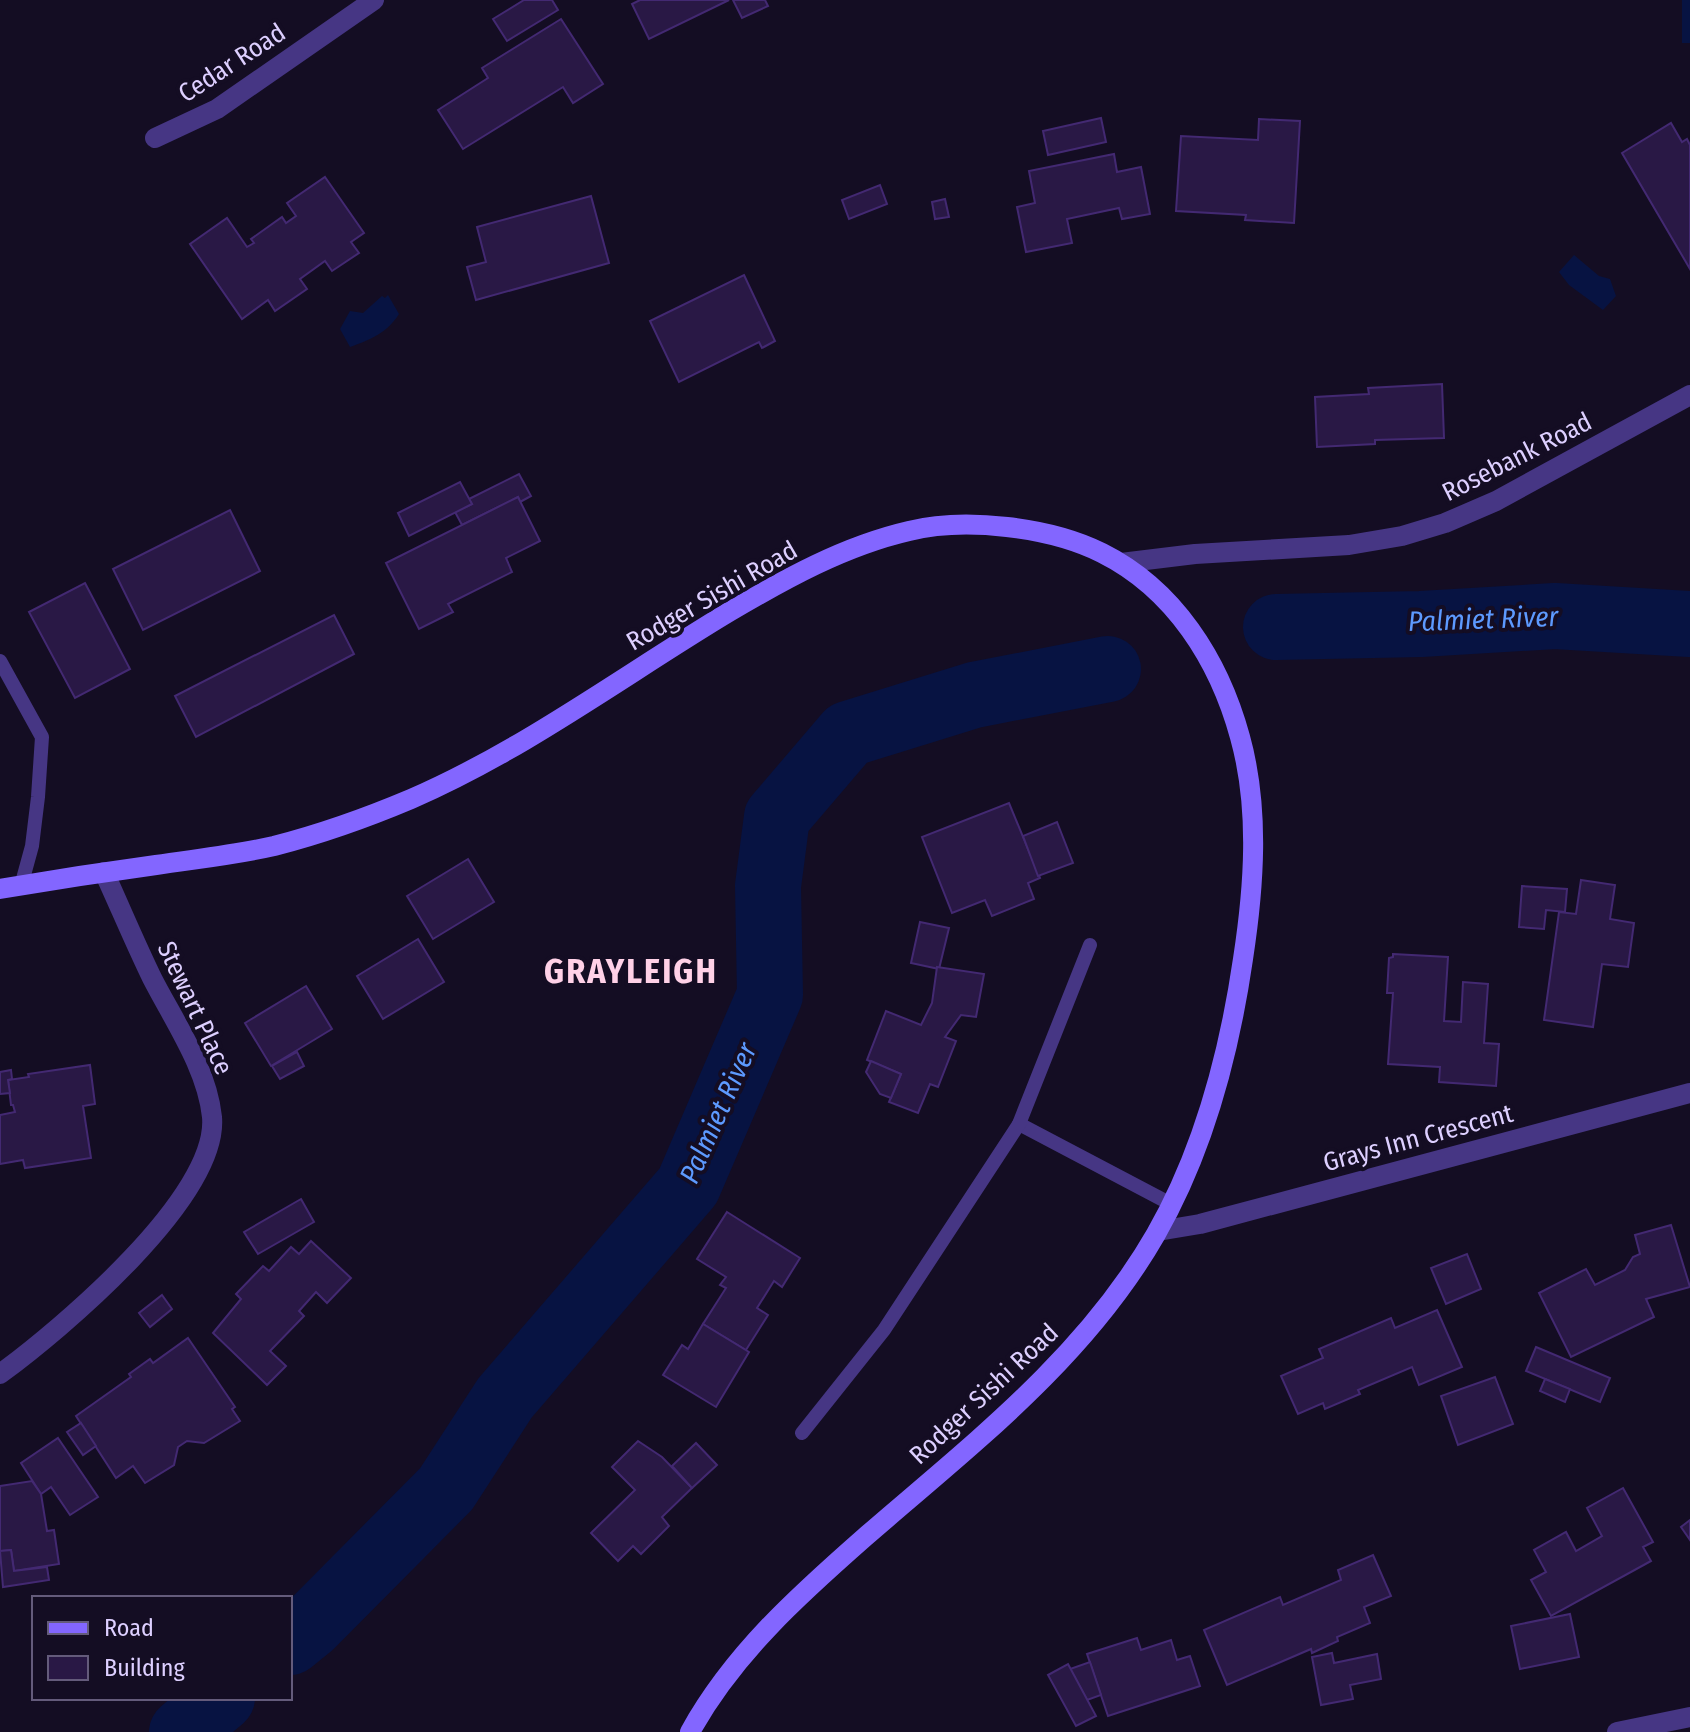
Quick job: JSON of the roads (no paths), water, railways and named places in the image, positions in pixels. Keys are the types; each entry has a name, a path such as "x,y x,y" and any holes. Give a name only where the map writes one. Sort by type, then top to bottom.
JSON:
{"main road":[{"name":"Rodger Sishi Road","path":"0,889 271,847 348,825 418,796 514,746 789,577 863,545 914,529 976,525 1028,529 1086,545 1152,584 1175,610 1202,648 1232,707 1244,752 1251,809 1253,888 1233,1029 1193,1159 1158,1231 1118,1295 1058,1365 985,1433 819,1577 735,1662 690,1732"}],"street":[{"name":"Cedar Road","path":"155,138 217,109 374,0"},
{"name":"Rosebank Road","path":"1121,563 1195,554 1349,545 1402,536 1445,523 1496,501 1690,395"},
{"name":"Stewart Place","path":"0,1374 89,1301 123,1268 168,1217 199,1169 209,1143 212,1119 198,1068 104,872"},
{"name":"Grays Inn Crescent","path":"1158,1231 1200,1224 1690,1093"},
{"path":"1617,1732 1690,1717"}],"lane":[{"path":"0,661 42,737 32,846 21,886"},
{"path":"802,1433 884,1330 1019,1124 1090,945"},
{"path":"1019,1124 1171,1204"}],"waterway":[{"name":"Palmiet River","path":"1276,627 1421,624 1555,616 1690,624"},
{"name":"Palmiet River","path":"292,1640 446,1489 505,1398 688,1186 770,995 768,886 777,817 848,734 974,695 1108,669"},
{"name":"Palmiet River","path":"182,1732 220,1700"}],"district":[{"name":"GRAYLEIGH","path":"631,971"}]}
